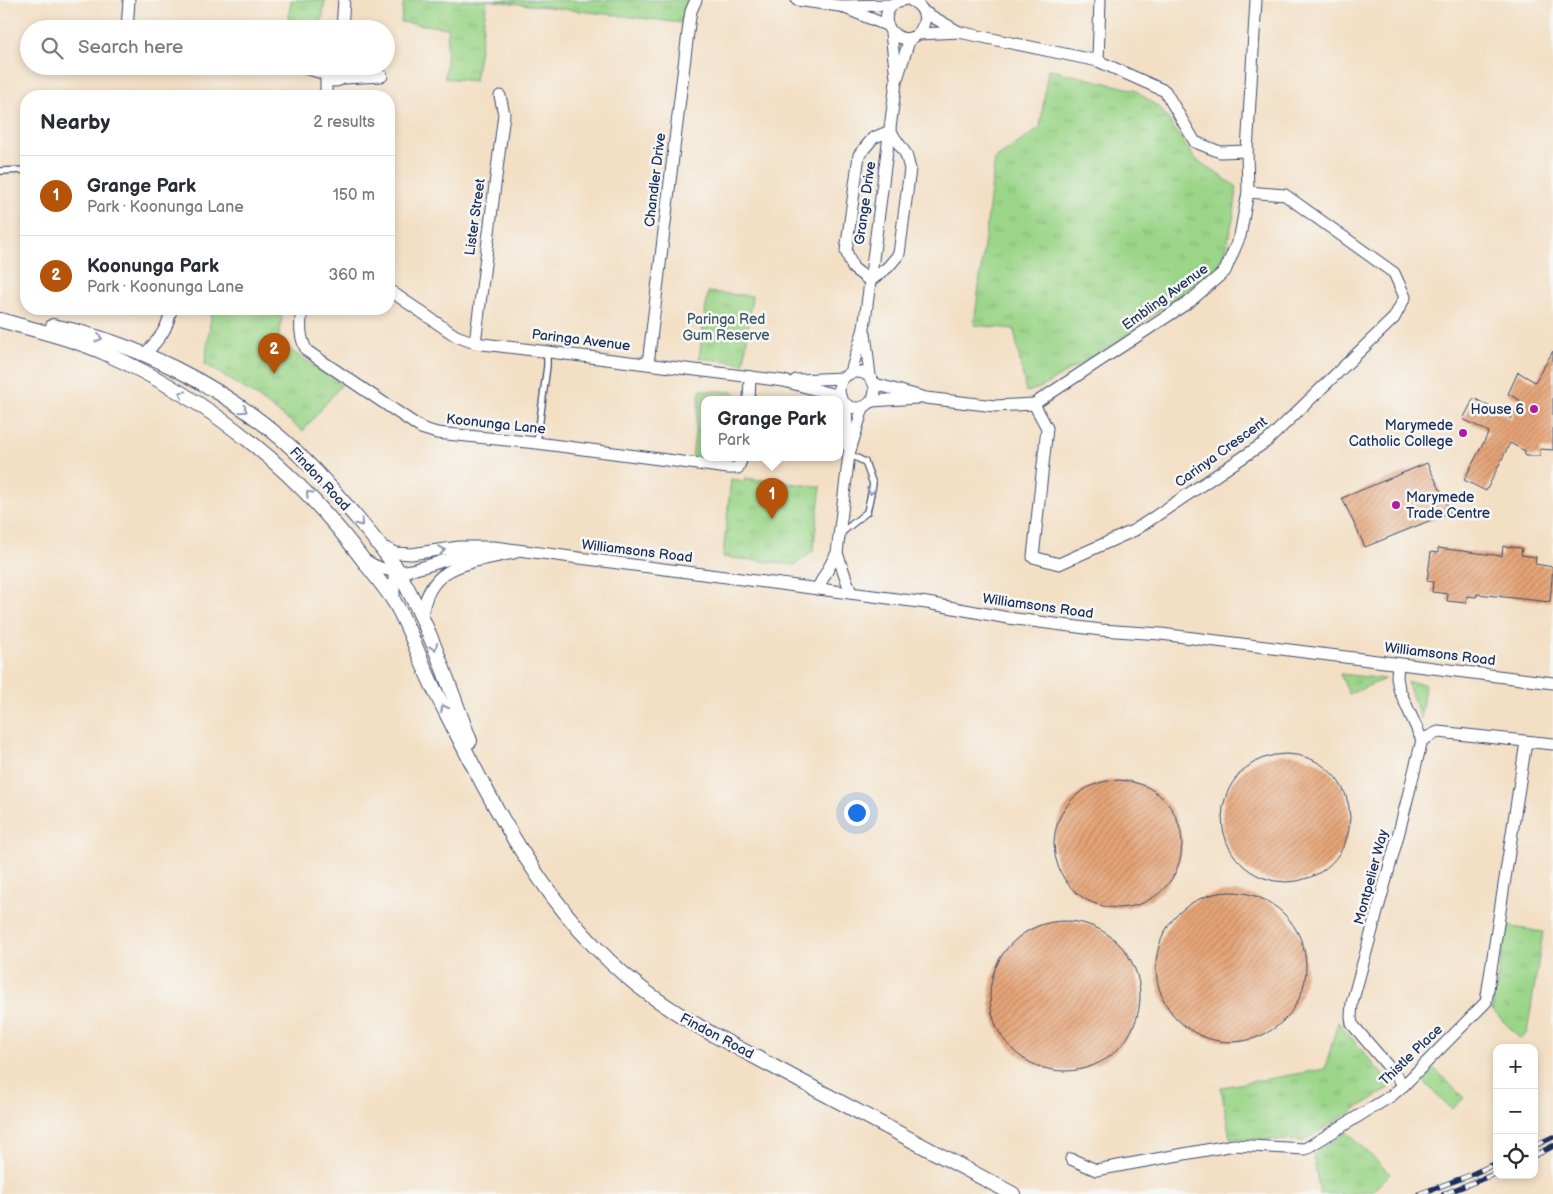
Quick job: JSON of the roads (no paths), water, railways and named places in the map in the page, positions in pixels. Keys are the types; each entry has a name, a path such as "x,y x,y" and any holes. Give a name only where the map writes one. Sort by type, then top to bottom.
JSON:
{"street":[{"path":"128,20 129,0"},
{"path":"342,20 344,0"},
{"name":"Chandler Drive","path":"648,364 689,24 696,0"},
{"path":"797,0 839,6 903,0"},
{"path":"1098,61 1100,0"},
{"name":"Embling Avenue","path":"1034,404 1189,302 1225,271 1240,236 1248,192 1247,151 1256,0"},
{"name":"Grange Drive","path":"896,2 886,16 896,82"},
{"path":"918,4 959,32"},
{"name":"Grange Drive","path":"847,375 864,328 896,82 914,36 925,23 918,4"},
{"path":"839,6 889,29 902,39 914,36 959,32 1098,61 1165,91 1195,142 1220,152 1247,151"},
{"path":"323,75 325,90"},
{"path":"325,75 332,81 343,75 382,76 379,75"},
{"path":"336,90 343,75"},
{"name":"Lister Street","path":"475,342 504,114 500,96"},
{"path":"890,131 906,154 910,169 899,254 888,268 870,282 854,268 846,251 859,155 873,138 890,131"},
{"name":"Carinya Crescent","path":"1034,404 1047,428 1033,557 1059,564 1135,530 1267,440 1394,318 1405,297 1394,273 1285,195 1248,192"},
{"name":"Paringa Avenue","path":"395,294 456,336 475,342 784,381 830,396"},
{"path":"144,355 157,341 169,322 170,315"},
{"name":"Koonunga Lane","path":"301,315 300,327 302,342 307,351 421,428 437,433 537,443 728,468 738,468 741,461"},
{"name":"Findon Road","path":"0,319 64,328 103,339 144,355 199,382 229,400 266,425 298,454 327,484 378,544 422,617 491,798"},
{"name":"Findon Road","path":"0,319 59,336 105,353 195,402 257,446 293,478 340,529 394,601 406,623 433,686 491,798 520,848 560,906 590,941 636,985 677,1014 712,1034 1013,1194"},
{"name":"Grange Drive","path":"864,328 872,380"},
{"path":"841,396 838,387 847,375 859,371 872,380 926,398 995,406 1034,404"},
{"name":"Paringa Avenue","path":"784,381 847,375"},
{"path":"749,396 750,377"},
{"path":"818,589 837,552 849,454 868,405 876,391 872,380"},
{"path":"843,401 854,408 926,398"},
{"path":"843,408 849,454"},
{"name":"Williamsons Road","path":"378,544 396,553 411,554 459,547 494,547 942,605 1008,618 1101,630 1156,633 1553,682"},
{"path":"422,617 428,592 438,579 447,572 462,564 520,551"},
{"name":"Williamsons Road","path":"396,571 407,572 459,557 520,551"},
{"path":"837,552 851,593"},
{"path":"394,601 392,589 398,562 402,557 411,554"},
{"path":"362,557 383,570 396,571"},
{"path":"1398,664 1397,677 1399,689 1422,740 1438,732 1553,744"},
{"name":"Montpelier Way","path":"1404,1085 1352,1024 1351,1017 1352,1003 1422,740"},
{"name":"Thistle Place","path":"1071,1159 1096,1170 1234,1145 1305,1149 1391,1096 1404,1085 1486,1002 1526,742"}],"lane":[{"path":"0,170 20,170"},
{"path":"537,443 548,366 547,352"},
{"path":"839,535 867,512 873,484 865,462 849,454"}],"railway":[{"path":"1538,1144 1553,1137"},
{"path":"1538,1154 1553,1146"},
{"path":"1419,1194 1493,1165"},
{"path":"1444,1194 1493,1175"}],"place":[{"name":"Koonunga Park","path":"274,374"},
{"name":"House 6","path":"1534,409"},
{"name":"Marymede Catholic College","path":"1463,433"},
{"name":"Marymede Trade Centre","path":"1396,505"},
{"name":"Grange Park","path":"772,519"}],"park label":[{"name":"Paringa Red Gum Reserve","path":"726,328"}]}
